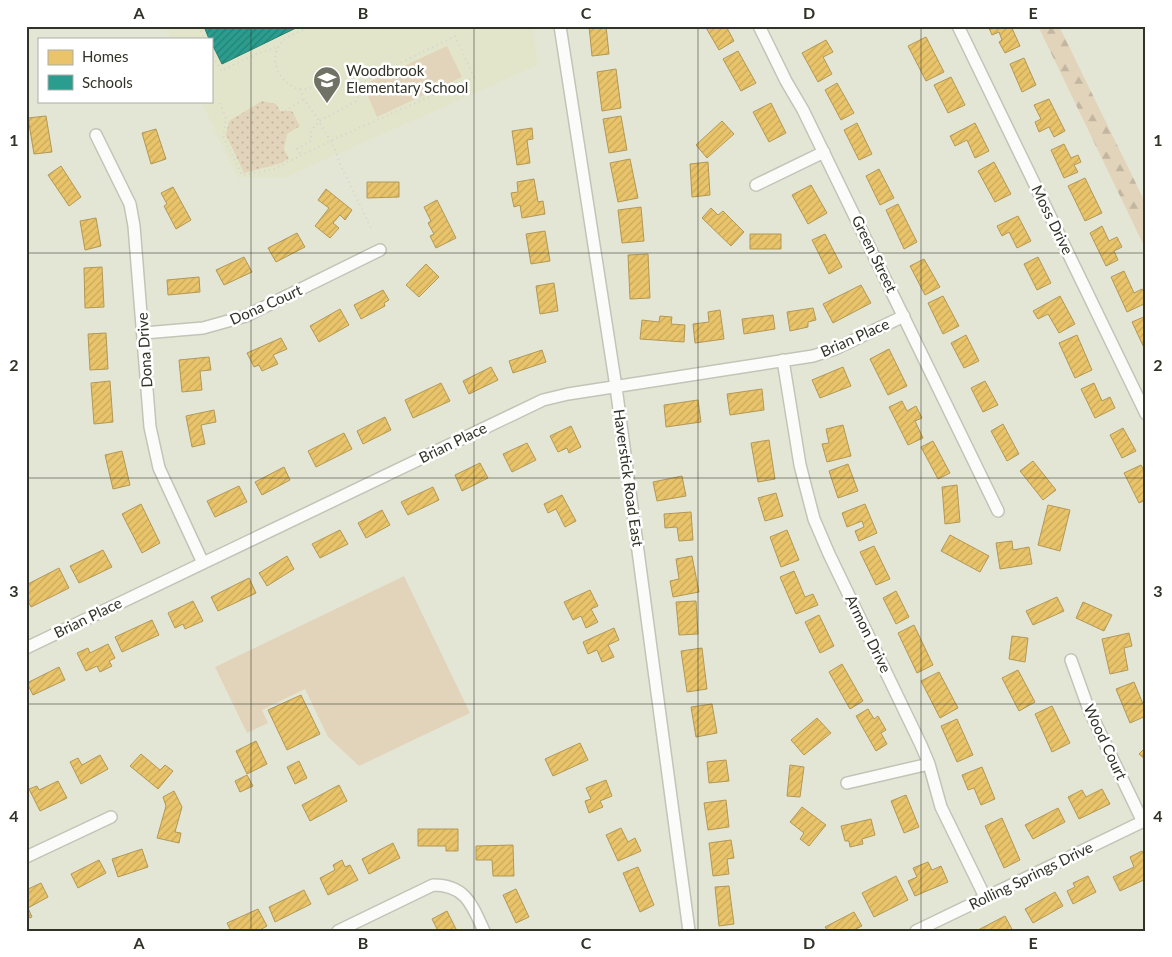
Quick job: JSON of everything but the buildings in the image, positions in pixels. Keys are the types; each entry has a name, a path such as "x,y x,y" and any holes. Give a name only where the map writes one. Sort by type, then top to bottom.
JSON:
{"street":[{"name":"Haverstick Road East","path":"560,26 616,387 689,931"},
{"name":"Green Street","path":"758,26 824,152 998,511"},
{"name":"Moss Drive","path":"958,26 1146,414"},
{"name":"Dona Drive","path":"96,135 130,204 134,226 150,427 154,450 159,468 203,562"},
{"path":"756,185 824,152"},
{"name":"Dona Court","path":"144,333 203,328 239,318 380,250"},
{"name":"Brian Place","path":"26,648 543,400 568,394 813,356 835,349 904,316"},
{"name":"Armon Drive","path":"783,360 800,465 814,519 929,764 941,807 985,897"},
{"name":"Wood Court","path":"1071,660 1089,710 1144,821"},
{"path":"847,783 929,764"},
{"path":"26,857 111,817"},
{"name":"Rolling Springs Drive","path":"916,931 1144,821"},
{"path":"338,931 433,886 443,885 457,889 465,896 484,931"}],"path":[{"path":"199,26 205,38"},
{"path":"312,26 284,40 276,50 274,61 282,78 300,89 322,84"},
{"path":"220,103 226,119 223,136 242,175 274,169 301,156 330,141 474,77 455,36 362,82 357,101 320,121 311,131 311,141 298,150 301,156"},
{"path":"212,54 221,71 256,54 279,47"},
{"path":"300,89 304,99 320,121 336,151 340,164 371,228"},
{"path":"285,111 304,99"}],"shaded area":[{"name":"Woodbrook Elementary School","path":"165,26 533,26 538,65 286,177 238,178 201,102 212,102 212,38 171,38"}],"green space":[{"path":"1038,26 1059,26 1146,204 1146,250"},
{"path":"447,46 462,77 377,117 363,85"},
{"path":"262,101 276,104 280,111 292,111 300,126 287,134 284,149 289,159 278,164 244,173 226,135 229,121"},
{"path":"404,576 470,713 359,766 328,737 305,689 262,710 268,723 247,733 215,667"}],"place":[{"name":"Woodbrook Elementary School","path":"327,104"}]}
